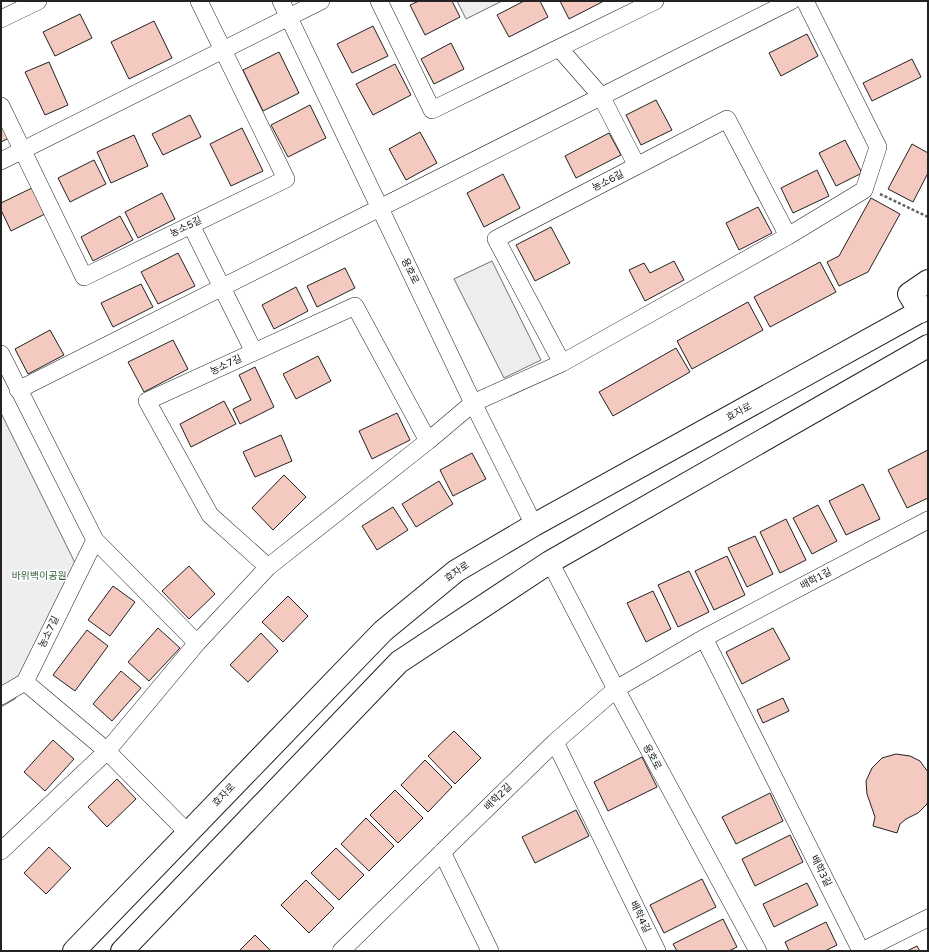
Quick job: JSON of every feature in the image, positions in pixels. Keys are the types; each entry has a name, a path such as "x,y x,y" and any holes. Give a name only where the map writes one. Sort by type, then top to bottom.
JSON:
{"street":[{"path":"1,19 38,1"},
{"name":"농소5길","path":"1,106 84,277 286,179 199,1"},
{"name":"용호로","path":"281,1 473,403 534,525"},
{"path":"1,161 223,51 288,16 321,1"},
{"path":"379,1 432,110 655,1"},
{"path":"18,390 791,1"},
{"path":"1,850 107,751 197,643 268,567 428,441 473,403 562,363 788,236 864,190 878,147 805,1"},
{"path":"559,48 602,96 637,166"},
{"name":"농소6길","path":"562,363 496,239 727,119 788,236"},
{"path":"191,225 254,352"},
{"path":"924,310 909,294 928,281"},
{"name":"농소7길","path":"268,567 210,515 147,401 355,306 428,441"},
{"name":"효자로","path":"74,951 383,631 456,571 534,525 924,310"},
{"path":"122,951 399,662 550,562 928,346"},
{"path":"1,354 95,540 197,643"},
{"name":"배학1길","path":"616,689 704,638 928,520"},
{"name":"농소7길","path":"24,682 95,540"},
{"name":"용호로","path":"550,562 616,689 758,951"},
{"name":"배학3길","path":"704,638 862,951 928,918"},
{"path":"1,696 24,682 107,751 188,833"},
{"name":"배학2길","path":"345,949 555,742 616,689"},
{"name":"배학4길","path":"555,742 656,951"},
{"path":"442,852 490,951"}],"path":[{"path":"865,187 928,217"}],"green space":[{"path":"457,1 502,1 466,19"},
{"name":"바위백이공원","path":"1,413 82,577 15,699 1,707"}],"shaded area":[{"path":"492,261 541,360 504,378 454,279"}],"building":[{"path":"419,1 452,1 460,17 425,35 410,5"},
{"path":"524,1 540,1 548,17 509,37 497,15"},
{"path":"560,1 604,1 569,19"},
{"path":"80,14 92,38 55,56 43,32"},
{"path":"154,21 172,58 129,79 111,42"},
{"path":"373,26 388,56 352,73 337,44"},
{"path":"807,34 818,56 781,76 769,53"},
{"path":"451,43 464,69 434,84 421,59"},
{"path":"279,52 299,93 263,111 243,70"},
{"path":"912,59 921,77 872,101 863,83"},
{"path":"49,62 68,105 45,115 25,72"},
{"path":"395,64 411,95 373,115 356,84"},
{"path":"656,100 672,130 641,145 626,115"},
{"path":"310,105 326,138 288,157 271,125"},
{"path":"190,115 201,137 163,155 152,134"},
{"path":"1,122 9,138 1,142"},
{"path":"242,128 263,171 231,186 210,144"},
{"path":"420,132 437,163 406,180 389,149"},
{"path":"609,133 621,155 576,178 565,156"},
{"path":"134,135 148,166 111,183 97,152"},
{"path":"845,140 862,173 836,186 819,153"},
{"path":"912,144 928,153 928,173 913,202 888,189"},
{"path":"94,160 106,184 70,202 58,178"},
{"path":"817,170 829,196 793,213 781,188"},
{"path":"503,174 520,208 484,227 467,193"},
{"path":"34,187 47,213 11,231 1,210 1,203"},
{"path":"162,193 175,219 138,238 125,212"},
{"path":"871,198 900,214 868,272 839,286 827,262 839,256"},
{"path":"758,207 772,233 739,250 726,223"},
{"path":"120,216 133,240 93,261 81,237"},
{"path":"551,227 570,263 535,281 516,245"},
{"path":"178,253 195,286 158,304 141,272"},
{"path":"674,261 684,280 645,301 629,270 644,263 650,273"},
{"path":"820,262 836,292 770,327 754,297"},
{"path":"345,268 355,288 317,307 307,286"},
{"path":"141,284 153,307 113,327 101,303"},
{"path":"296,287 308,311 274,329 262,305"},
{"path":"748,302 763,330 692,369 677,341"},
{"path":"50,330 64,355 28,374 15,349"},
{"path":"173,340 188,369 144,392 128,362"},
{"path":"676,348 690,372 613,416 599,392"},
{"path":"318,356 331,381 296,399 283,374"},
{"path":"255,367 274,407 240,424 233,409 251,400 239,375"},
{"path":"224,401 236,424 191,447 180,424"},
{"path":"397,413 410,440 372,459 359,431"},
{"path":"281,435 292,461 255,477 243,452"},
{"path":"928,450 928,498 907,508 888,470"},
{"path":"472,453 486,479 453,496 440,470"},
{"path":"284,475 306,497 273,530 252,508"},
{"path":"439,481 453,504 416,527 402,504"},
{"path":"863,484 880,519 846,535 829,501"},
{"path":"818,505 837,541 812,554 793,518"},
{"path":"393,507 408,530 377,550 362,526"},
{"path":"786,519 806,560 780,573 760,532"},
{"path":"755,536 773,574 747,587 728,548"},
{"path":"727,556 745,595 714,610 695,571"},
{"path":"189,566 215,594 189,619 162,591"},
{"path":"689,571 709,612 678,627 658,585"},
{"path":"113,586 135,602 110,636 88,620"},
{"path":"653,591 671,629 646,642 627,603"},
{"path":"288,596 308,616 283,642 262,622"},
{"path":"158,628 180,648 149,681 128,662"},
{"path":"773,628 790,659 742,684 726,652"},
{"path":"87,630 108,646 75,691 53,675"},
{"path":"261,633 278,651 248,682 230,665"},
{"path":"121,671 141,688 112,721 93,704"},
{"path":"783,698 789,711 763,723 757,710"},
{"path":"454,731 481,758 455,784 428,756"},
{"path":"53,740 74,759 45,791 24,772"},
{"path":"896,754 910,756 920,761 928,772 927,804 918,813 900,824 897,833 873,826 875,817 867,794 866,781 872,768 882,758"},
{"path":"642,757 657,787 608,811 594,782"},
{"path":"425,760 452,787 428,812 401,785"},
{"path":"117,779 136,799 107,827 88,807"},
{"path":"395,790 423,818 398,843 370,815"},
{"path":"770,793 783,821 736,844 722,817"},
{"path":"576,810 589,836 535,863 522,837"},
{"path":"366,818 394,846 369,871 341,844"},
{"path":"790,835 803,862 755,886 742,859"},
{"path":"49,847 71,868 46,894 24,873"},
{"path":"336,848 364,875 339,900 311,873"},
{"path":"702,879 716,907 664,933 650,905"},
{"path":"306,880 334,908 309,933 281,905"},
{"path":"807,883 818,905 774,927 763,904"},
{"path":"723,919 737,947 729,951 677,951 673,944"},
{"path":"826,922 837,945 825,951 789,951 785,942"},
{"path":"255,935 271,951 239,951"},
{"path":"917,946 920,951 907,951"}]}
